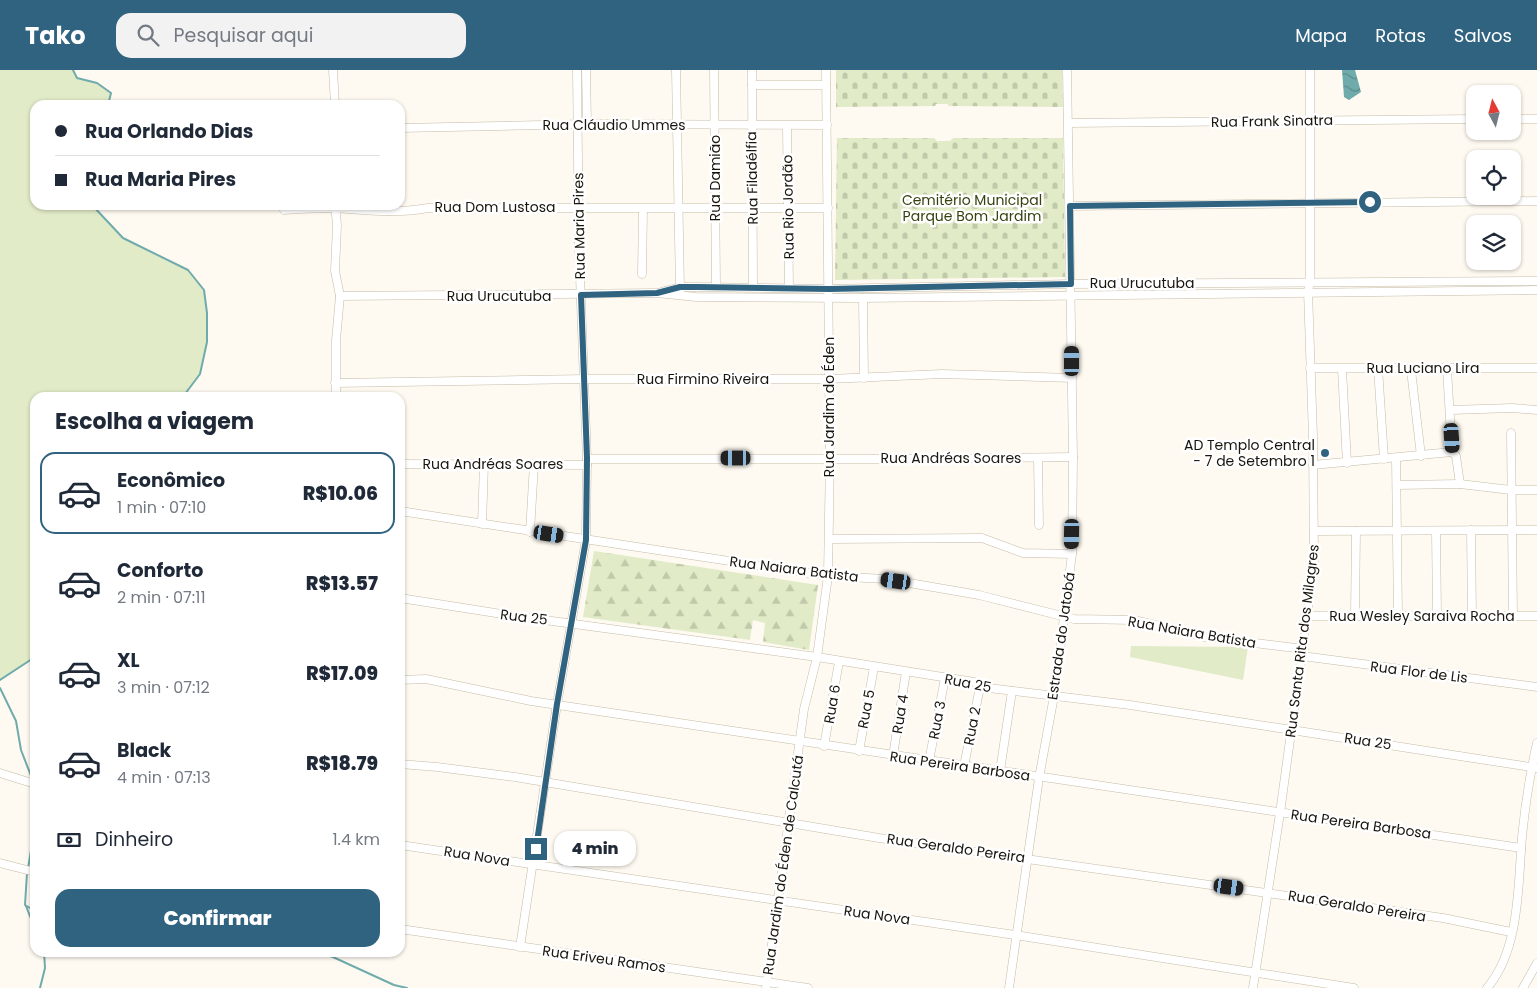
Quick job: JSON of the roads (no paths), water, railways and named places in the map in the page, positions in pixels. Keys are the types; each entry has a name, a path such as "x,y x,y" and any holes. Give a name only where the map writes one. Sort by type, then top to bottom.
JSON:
{"street":[{"path":"333,70 335,100"},
{"name":"Rua Maria Pires","path":"520,947 557,704 586,540 587,462 578,208 577,70"},
{"path":"586,70 587,124"},
{"path":"676,70 679,296"},
{"name":"Rua Damião","path":"714,70 716,287"},
{"name":"Rua Filadélfia","path":"752,70 753,287"},
{"name":"Rua Jardim do Éden","path":"800,742 804,709 817,657 828,576 830,539 826,70"},
{"name":"Estrada do Jatobá","path":"1009,988 1015,935 1039,778 1054,696 1072,554 1072,295 1067,70"},
{"name":"Rua Santa Rita dos Milagres","path":"1253,988 1303,653 1315,531 1308,291 1310,282 1310,70"},
{"path":"752,85 826,85"},
{"name":"Rua Frank Sinatra","path":"1069,123 1466,119"},
{"path":"1521,119 1537,119"},
{"name":"Rua Cláudio Ummes","path":"405,128 578,124 827,125"},
{"name":"Rua Rio Jordão","path":"787,126 789,288"},
{"path":"1070,206 1537,201"},
{"name":"Rua Dom Lustosa","path":"357,210 371,212 413,211 428,208 828,208"},
{"path":"642,274 643,209"},
{"path":"335,210 337,225 335,271 340,296 336,392"},
{"name":"Rua Urucutuba","path":"340,296 657,293 679,296 1071,284 1537,281"},
{"name":"Rua Urucutuba","path":"657,293 680,287 789,288 863,298 1308,291 1537,290"},
{"path":"863,298 864,378"},
{"name":"Rua Luciano Lira","path":"1310,368 1411,370 1537,368"},
{"path":"1378,368 1384,459"},
{"path":"1342,369 1347,463"},
{"path":"1447,369 1452,452 1456,456 1460,484"},
{"path":"1411,370 1420,456"},
{"name":"Rua Firmino Riveira","path":"335,383 585,379 829,379 942,374 1072,378"},
{"path":"1450,410 1512,408 1537,410"},
{"path":"1511,433 1514,616"},
{"path":"1313,465 1452,452"},
{"name":"Rua Andréas Soares","path":"405,464 534,464 830,458 1073,457"},
{"path":"1038,458 1039,524"},
{"path":"1396,458 1398,616"},
{"path":"482,524 484,464"},
{"path":"530,532 534,464"},
{"path":"1397,485 1460,484 1511,490 1537,490"},
{"name":"Rua Naiara Batista","path":"405,512 828,576 886,580 966,592 1074,619 1134,620 1205,636 1303,653"},
{"path":"1471,530 1472,616"},
{"path":"1315,531 1537,530"},
{"path":"1355,616 1356,531"},
{"path":"1436,531 1437,616"},
{"path":"830,539 982,538 1023,553 1072,554"},
{"name":"Rua 25","path":"405,599 817,657 974,682 980,686 1012,691 1104,701 1534,768"},
{"name":"Rua Wesley Saraiva Rocha","path":"1308,616 1537,616"},
{"name":"Rua Flor de Lis","path":"1303,653 1537,687"},
{"name":"Rua 6","path":"824,746 839,662"},
{"name":"Rua 5","path":"859,751 874,667"},
{"name":"Rua 4","path":"894,756 906,672"},
{"name":"Rua 3","path":"929,761 945,678"},
{"name":"Rua Pereira Barbosa","path":"405,680 426,679 486,693 824,746 1521,848"},
{"name":"Rua 2","path":"964,766 980,686"},
{"path":"1000,771 1012,691"},
{"name":"Rua Jardim do Éden de Calcutá","path":"766,985 800,742"},
{"path":"1487,988 1501,967 1511,932 1520,878 1521,848 1537,743"},
{"name":"Rua Geraldo Pereira","path":"405,764 445,768 879,838 1027,857 1267,892 1333,904 1443,918 1511,932"},
{"path":"0,773 30,782"},
{"name":"Rua Nova","path":"405,846 1015,935 1254,974 1354,988"},
{"path":"0,863 30,871"},
{"name":"Rua Eriveu Ramos","path":"405,930 766,985 808,988"},
{"path":"1523,988 1537,963"}],"water":[{"path":"1342,70 1355,70 1361,92 1349,100 1344,97"}],"waterway":[{"path":"73,70 77,78 97,83 111,93 109,100"},
{"path":"97,210 123,238 188,270 204,290 207,313 207,342 200,374 186,392"},
{"path":"0,680 30,660"},
{"path":"0,688 16,721 21,750 30,773"},
{"path":"28,869 30,856"},
{"path":"27,873 25,905 30,908"},
{"path":"26,906 30,916"},
{"path":"40,988 45,968 44,957"},
{"path":"333,957 394,985 407,988"}],"place":[{"name":"AD Templo Central - 7 de Setembro 1","path":"1325,453"}],"park label":[{"name":"Cemitério Municipal Parque Bom Jardim","path":"972,208"}]}
